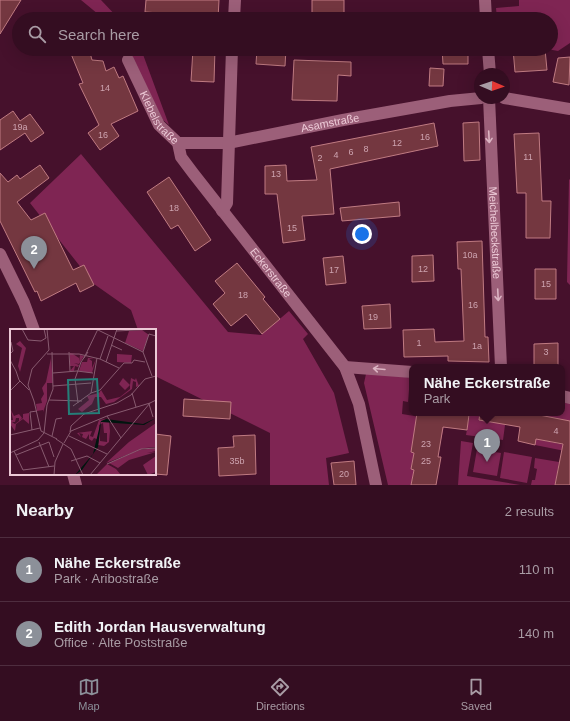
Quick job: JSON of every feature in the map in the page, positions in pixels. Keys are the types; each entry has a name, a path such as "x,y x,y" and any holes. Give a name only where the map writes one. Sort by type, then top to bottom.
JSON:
{"street":[{"path":"234,12 235,0"},
{"path":"485,0 486,12"},
{"path":"222,211 226,203 232,56"},
{"path":"489,56 490,68"},
{"name":"Klebelstraße","path":"128,60 159,125 178,143 182,157 222,211"},
{"name":"Asamstraße","path":"178,143 228,143 343,120 450,101 474,99"},
{"path":"510,99 570,109"},
{"name":"Meichelbeckstraße","path":"489,104 501,364"},
{"name":"Eckerstraße","path":"222,211 345,367 359,404 376,485"},
{"path":"0,254 24,303 34,329"},
{"path":"345,367 409,372"},
{"path":"74,475 76,485"}],"shaded area":[{"path":"81,0 101,0 112,12 96,12"},
{"path":"519,0 570,0 570,43 558,51 558,12 496,12 496,8 519,6"},
{"path":"131,56 144,56 169,125 163,120"},
{"path":"81,154 228,332 261,335 289,311 308,334 303,339 334,393 349,453 326,458 329,485 270,485 270,433 156,376 156,329 138,329 131,310 94,284 30,203"},
{"path":"569,179 570,180 570,285 567,282"},
{"path":"372,372 409,378 408,402 403,401 402,414 445,421 441,440 411,452 414,453 411,469 414,470 412,484 415,485 388,485 364,383 366,374"},
{"path":"565,401 570,402 570,421 541,440 570,446 570,452 535,445 527,435 530,416 565,416"},
{"path":"469,416 500,416 505,425 503,440 466,435"},
{"path":"461,441 473,443 467,476 520,485 458,485"},
{"path":"477,449 501,453 497,476 473,472"},
{"path":"504,452 532,457 527,483 500,478"},
{"path":"535,458 559,462 555,485 531,485 532,480 535,480 537,469 534,468"}],"building":[{"path":"0,0 21,0 14,12 12,12 12,15 0,34"},
{"path":"146,0 219,0 218,12 145,12"},
{"path":"312,0 344,0 344,12 312,12"},
{"path":"72,56 91,56 92,60 103,61 106,71 114,67 119,78 123,76 138,111 111,124 119,136 100,150 88,133 99,125 79,84 83,83"},
{"path":"193,56 215,56 214,82 191,81"},
{"path":"257,56 286,56 285,66 256,64"},
{"path":"442,56 468,56 468,64 443,64"},
{"path":"514,56 546,56 547,70 515,72"},
{"path":"570,57 569,85 553,82 558,58"},
{"path":"294,60 351,62 351,76 338,75 337,101 292,100"},
{"path":"430,68 444,69 443,86 429,86"},
{"path":"13,111 20,121 30,114 44,133 31,142 25,133 0,150 0,120"},
{"path":"479,122 480,160 464,161 463,123"},
{"path":"434,123 438,146 330,169 334,214 302,216 305,240 283,243 277,194 265,194 265,166 286,165 287,181 317,180 311,147"},
{"path":"539,133 542,201 551,201 550,238 526,238 526,193 517,193 514,134"},
{"path":"40,165 49,178 17,202 31,220 45,213 73,270 84,265 94,285 80,292 76,283 41,301 37,291 35,292 0,221 0,173 8,182 17,175 20,179"},
{"path":"169,177 211,240 195,251 178,225 171,229 147,192"},
{"path":"399,202 400,216 342,221 340,208"},
{"path":"482,241 485,337 488,337 489,362 448,361 448,356 404,357 403,330 434,329 435,342 464,341 461,269 458,269 457,242"},
{"path":"433,255 434,281 412,282 412,256"},
{"path":"343,256 346,283 326,285 323,258"},
{"path":"237,263 265,297 263,299 280,319 262,334 246,314 231,326 213,304 225,293 215,281"},
{"path":"535,269 556,269 556,299 535,299"},
{"path":"390,304 391,328 364,329 362,306"},
{"path":"558,343 558,364 534,364 534,344"},
{"path":"184,399 231,402 230,419 183,416"},
{"path":"417,416 469,416 467,430 443,427 438,457 441,457 436,485 411,485 414,470 411,469 414,453 411,452"},
{"path":"480,416 544,416 570,421 570,485 555,485 563,444 536,439 535,445 518,441 520,427 479,420"},
{"path":"156,434 171,436 167,475 156,474"},
{"path":"255,435 256,474 219,476 218,448 234,447 233,436"},
{"path":"354,461 356,485 334,485 331,463"}],"place":[{"name":"Edith Jordan Hausverwaltung","path":"34,269"},
{"name":"Nähe Eckerstraße","path":"487,462"}]}
